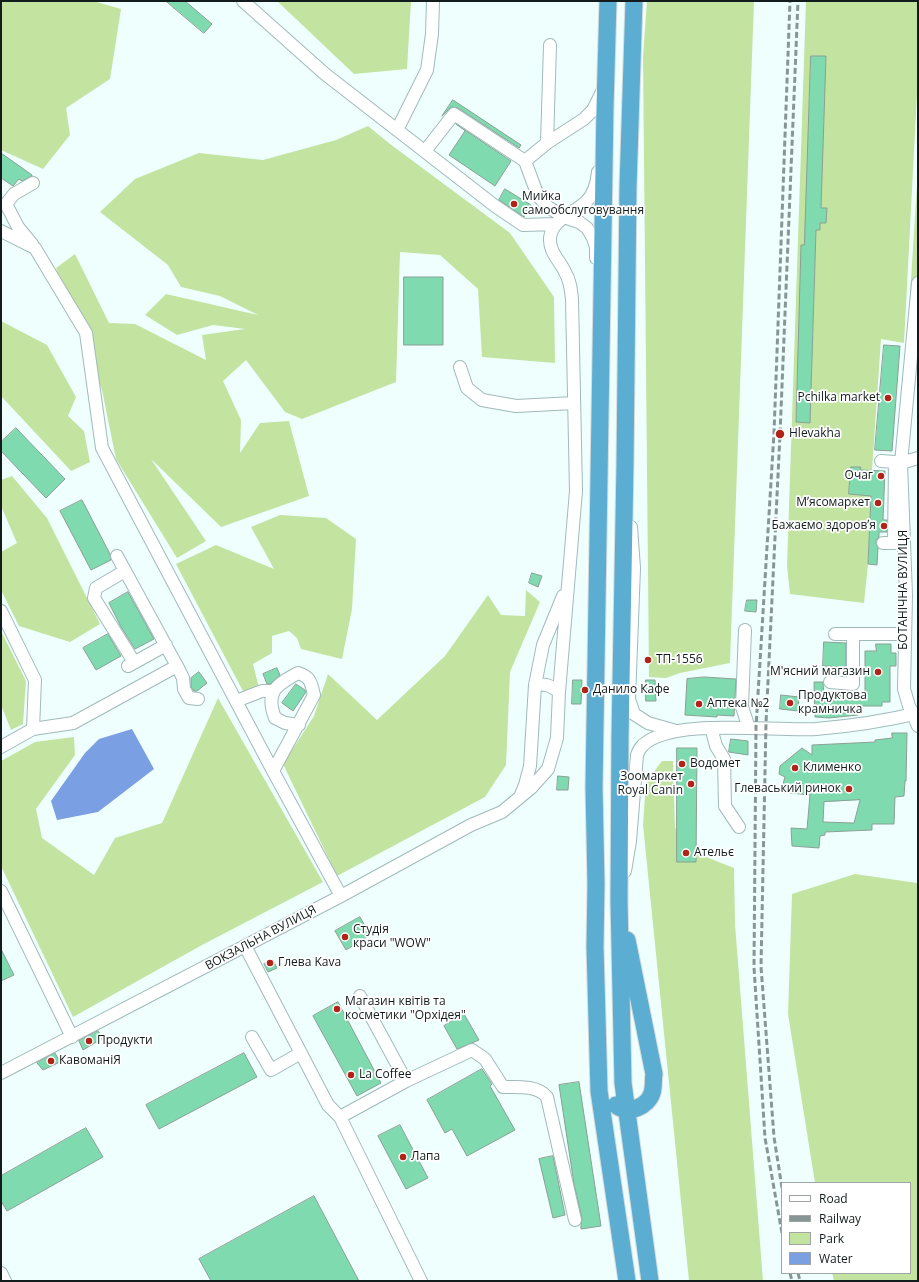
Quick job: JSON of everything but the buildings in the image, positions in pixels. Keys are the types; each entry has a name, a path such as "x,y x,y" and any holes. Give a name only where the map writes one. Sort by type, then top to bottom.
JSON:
{"highway":[{"path":"634,1 628,142 619,901 623,1083 650,1281"},
{"path":"608,3 594,787 596,884 595,947 599,1091 627,1281"},
{"path":"599,1091 619,1108 626,1110 634,1109 645,1103 652,1093 654,1074 619,901"}],"street":[{"path":"243,1 325,74 495,206 523,225 560,220 579,222 587,228 596,247 597,284 602,307"},
{"path":"397,130 427,70 432,34 433,1"},
{"path":"547,143 550,45"},
{"path":"525,161 547,143 584,119 593,110 606,85"},
{"path":"560,220 586,202 594,191 597,181 605,107"},
{"path":"425,151 454,114 525,161 538,196 560,220"},
{"path":"33,183 14,194 6,204 18,227 35,248 86,332 102,448 341,896"},
{"name":"ВОКЗАЛЬНА ВУЛИЦЯ","path":"1,1073 341,896 471,825 502,812 532,788 548,769 557,738 559,692 576,491 572,299 568,277 552,249 550,240 552,231 560,220"},
{"path":"1,231 35,248"},
{"name":"БОТАНІЧНА ВУЛИЦЯ","path":"916,718 909,706 904,689 904,634 912,594 894,543 899,499 899,467 918,284"},
{"path":"460,367 467,388 482,400 516,406 574,403"},
{"path":"882,461 895,462 899,467 918,458"},
{"path":"625,465 634,568 629,699 634,714 648,723 677,731"},
{"path":"117,556 183,678 184,689 189,698 198,699"},
{"path":"125,571 96,588 94,598 131,664 166,646"},
{"path":"518,800 525,785 530,766 536,685 542,645 568,586"},
{"path":"1,611 35,680 33,728"},
{"path":"746,630 742,707 747,722 746,728"},
{"path":"835,634 904,634"},
{"path":"830,682 853,684 853,634"},
{"path":"1,747 33,728 73,723 176,666"},
{"path":"274,771 299,725 314,695 311,681 305,675 298,673 284,681 272,693 271,706 275,718 285,724 299,725"},
{"path":"536,685 544,683 553,687 559,692"},
{"path":"236,701 262,691 274,691"},
{"path":"619,901 630,841 636,755 642,745 648,741 658,736 681,729 814,729 916,718"},
{"path":"714,728 713,735 716,746 724,759 725,806 740,827"},
{"path":"531,750 540,757 548,757 553,754"},
{"path":"1,891 72,1036"},
{"path":"245,946 328,1105 340,1117 421,1281"},
{"path":"360,996 406,1081"},
{"path":"252,1037 271,1070 301,1054"},
{"path":"340,1117 406,1081 472,1050 485,1060 503,1087 534,1089 543,1092 546,1096 575,1220"},
{"path":"1,1273 5,1281"}],"green space":[{"path":"1,1 93,1 121,9 110,79 66,108 70,135 43,169 1,150"},
{"path":"277,1 411,1 407,69 354,74"},
{"path":"647,1 754,1 730,663 680,673 666,678 649,677 643,57"},
{"path":"806,1 918,1 918,75 904,343 881,339 872,470 868,564 864,603 790,594 787,566"},
{"path":"368,126 510,233 554,297 555,363 482,357 478,289 440,255 400,252 396,382 302,419 285,412 246,360 223,381 241,420 240,453 260,423 289,421 309,496 221,527 151,459 206,541 177,558 116,459 102,390 56,268 75,254 109,323 135,324 206,360 202,335 245,329 213,325 177,335 145,315 166,294 258,315 220,296 181,287 168,265 100,212 135,179 199,153 263,160 336,140"},
{"path":"918,169 918,349 914,344 907,343"},
{"path":"1,321 47,345 76,397 68,416 84,431 90,462 71,471 1,396"},
{"path":"12,476 47,518 100,624 70,642 19,626 1,590 1,552 17,543 1,506 1,480"},
{"path":"280,515 326,518 356,539 352,609 342,659 301,649 297,638 289,631 272,636 272,653 253,664 259,688 244,693 176,564 216,545 274,569 251,527"},
{"path":"526,590 540,602 510,672 506,765 485,797 337,876 283,764 314,716 328,674 377,720 445,656 488,595 501,615 525,616"},
{"path":"1,631 26,681 23,724 11,730 1,705"},
{"path":"218,698 323,882 202,945 73,1017 1,866 1,761 35,742 74,737 75,755 36,809 42,838 94,875 115,838 162,823"},
{"path":"662,761 673,761 675,827 683,848 734,868 735,924 763,1281 689,1281 643,825 646,782"},
{"path":"855,874 917,883 918,1281 834,1281 832,1274 911,1274 911,1182 815,1182 788,1014 792,894"}],"water":[{"path":"132,729 154,769 98,812 57,820 51,801 85,753 99,739"}],"railway":[{"path":"781,1227 765,1138 754,967 756,727 774,433 790,1"},
{"path":"781,1182 774,1137 761,967 766,723 798,1"},
{"path":"790,1274 792,1281"},
{"path":"798,1274 800,1281"}],"place":[{"name":"Мийка самообслуговування","path":"514,204"},
{"name":"Pchilka market","path":"888,398"},
{"name":"Hlevakha","path":"780,434"},
{"name":"Очаг","path":"881,476"},
{"name":"Мʼясомаркет","path":"878,503"},
{"name":"Бажаємо здоровʼя","path":"884,526"},
{"name":"ТП-1556","path":"648,660"},
{"name":"М'ясний магазин","path":"878,672"},
{"name":"Данило Кафе","path":"585,690"},
{"name":"Продуктова крамничка","path":"790,703"},
{"name":"Аптека №2","path":"699,704"},
{"name":"Водомет","path":"682,764"},
{"name":"Клименко","path":"795,768"},
{"name":"Зоомаркет Royal Canin","path":"691,784"},
{"name":"Глеваський ринок","path":"849,789"},
{"name":"Ательє","path":"686,853"},
{"name":"Студія краси \"WOW\"","path":"345,937"},
{"name":"Глева Kava","path":"270,963"},
{"name":"Магазин квітів та косметики \"Орхідея\"","path":"337,1009"},
{"name":"Продукти","path":"89,1041"},
{"name":"КавоманіЯ","path":"51,1061"},
{"name":"La Coffee","path":"351,1075"},
{"name":"Лапа","path":"403,1157"}]}
